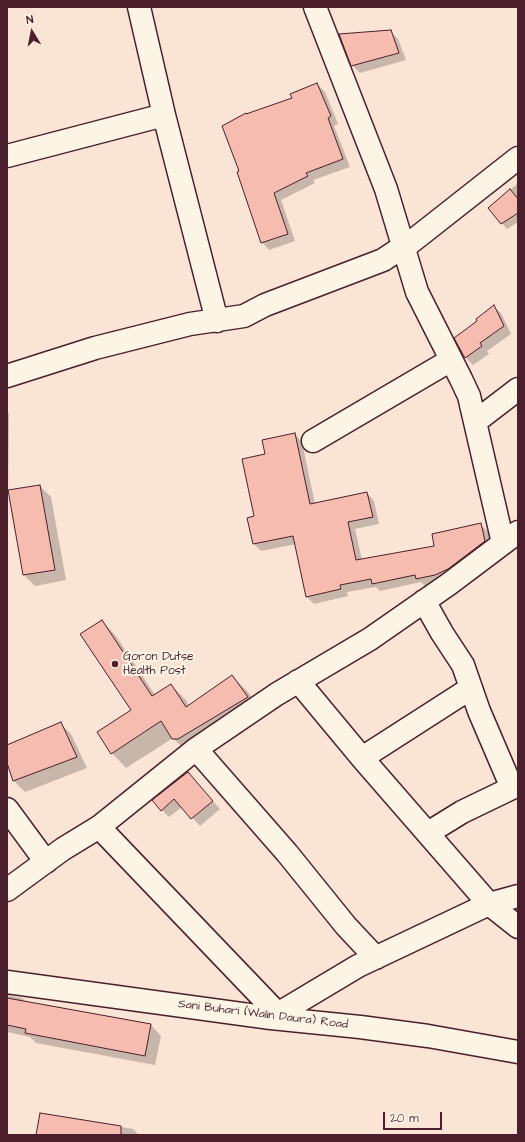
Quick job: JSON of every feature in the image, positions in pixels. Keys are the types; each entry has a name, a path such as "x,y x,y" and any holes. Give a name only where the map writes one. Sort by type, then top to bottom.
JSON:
{"street":[{"path":"139,7 164,115 217,321"},
{"path":"7,890 63,849 99,827 196,749 298,681 370,639 511,538 468,396 417,292 386,189 315,7"},
{"path":"7,156 164,115"},
{"path":"7,376 95,348 190,324 244,316 265,305 383,260 442,220 518,158"},
{"path":"313,441 451,360"},
{"path":"476,422 518,389"},
{"path":"424,601 442,633 463,665 479,711 515,786 462,812 428,833"},
{"path":"298,681 362,758 489,904 518,927"},
{"path":"362,758 471,688"},
{"path":"196,749 286,853 346,926 376,958"},
{"path":"7,809 46,862"},
{"path":"99,827 275,1016 358,966 489,904 518,896"},
{"name":"Sani Buhari (Walin Daura) Road","path":"7,982 428,1036 518,1052"}],"building":[{"path":"391,30 399,53 351,66 339,34"},
{"path":"317,83 331,116 328,118 343,159 306,173 308,176 274,193 288,234 261,243 237,172 239,171 222,126 246,113 292,98 290,94"},
{"path":"510,189 518,199 518,213 501,224 488,208"},
{"path":"494,305 504,326 480,343 482,346 465,358 454,338 477,321 476,319"},
{"path":"295,433 310,504 367,492 373,517 348,522 356,560 434,546 432,534 481,523 485,541 448,569 435,575 416,579 415,575 372,584 371,579 340,585 341,589 306,597 293,536 253,544 247,518 254,516 242,459 265,454 262,440"},
{"path":"40,485 55,570 23,575 8,490"},
{"path":"102,620 152,696 171,684 186,707 232,675 248,697 178,739 172,739 161,721 111,754 97,732 131,710 80,634"},
{"path":"61,722 77,757 13,781 7,763 7,745"},
{"path":"188,772 213,801 191,819 174,799 161,811 152,800"},
{"path":"7,998 151,1024 145,1056 25,1033 26,1029 7,1025"},
{"path":"40,1113 121,1126 121,1135 36,1135"}],"place":[{"name":"Goron Dutse Health Post","path":"115,664"}]}
